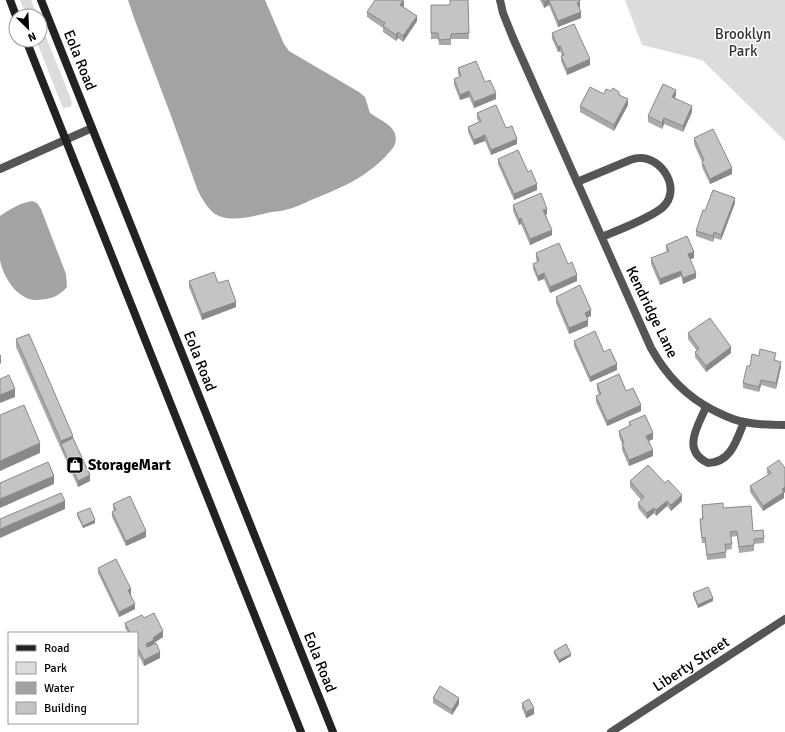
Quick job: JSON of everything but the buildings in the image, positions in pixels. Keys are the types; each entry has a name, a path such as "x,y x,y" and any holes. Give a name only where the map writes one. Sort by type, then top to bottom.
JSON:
{"main road":[{"name":"Eola Road","path":"41,0 333,732"},
{"path":"29,48 301,732"}],"street":[{"name":"Kendridge Lane","path":"500,0 503,13 513,38 651,348 660,363 680,387 692,397 724,416 744,422 766,425 785,424"},
{"path":"0,169 92,128"},
{"path":"577,182 638,158 647,159 653,162 664,171 668,177 670,192 668,200 664,206 650,216 602,237"},
{"path":"706,406 693,438 693,446 699,456 708,463 719,461 730,452 734,447 744,422"},
{"name":"Liberty Street","path":"611,732 785,619"}],"green space":[{"path":"20,0 31,0 34,8 23,8"},
{"name":"Brooklyn Park","path":"625,0 785,0 785,141 702,60 642,45"},
{"path":"48,42 71,99 72,104 70,107 64,108 39,48 48,48"}],"water":[{"path":"128,0 265,0 284,44 289,51 365,97 370,113 388,125 395,133 396,138 393,148 378,164 360,177 298,206 283,211 269,212 243,218 225,218 215,214 212,212 198,191"},
{"path":"32,201 37,203 41,209 66,274 67,287 54,297 37,300 24,297 12,287 4,274 0,260 0,216 23,203"}],"place":[{"name":"StorageMart","path":"75,465"}]}
